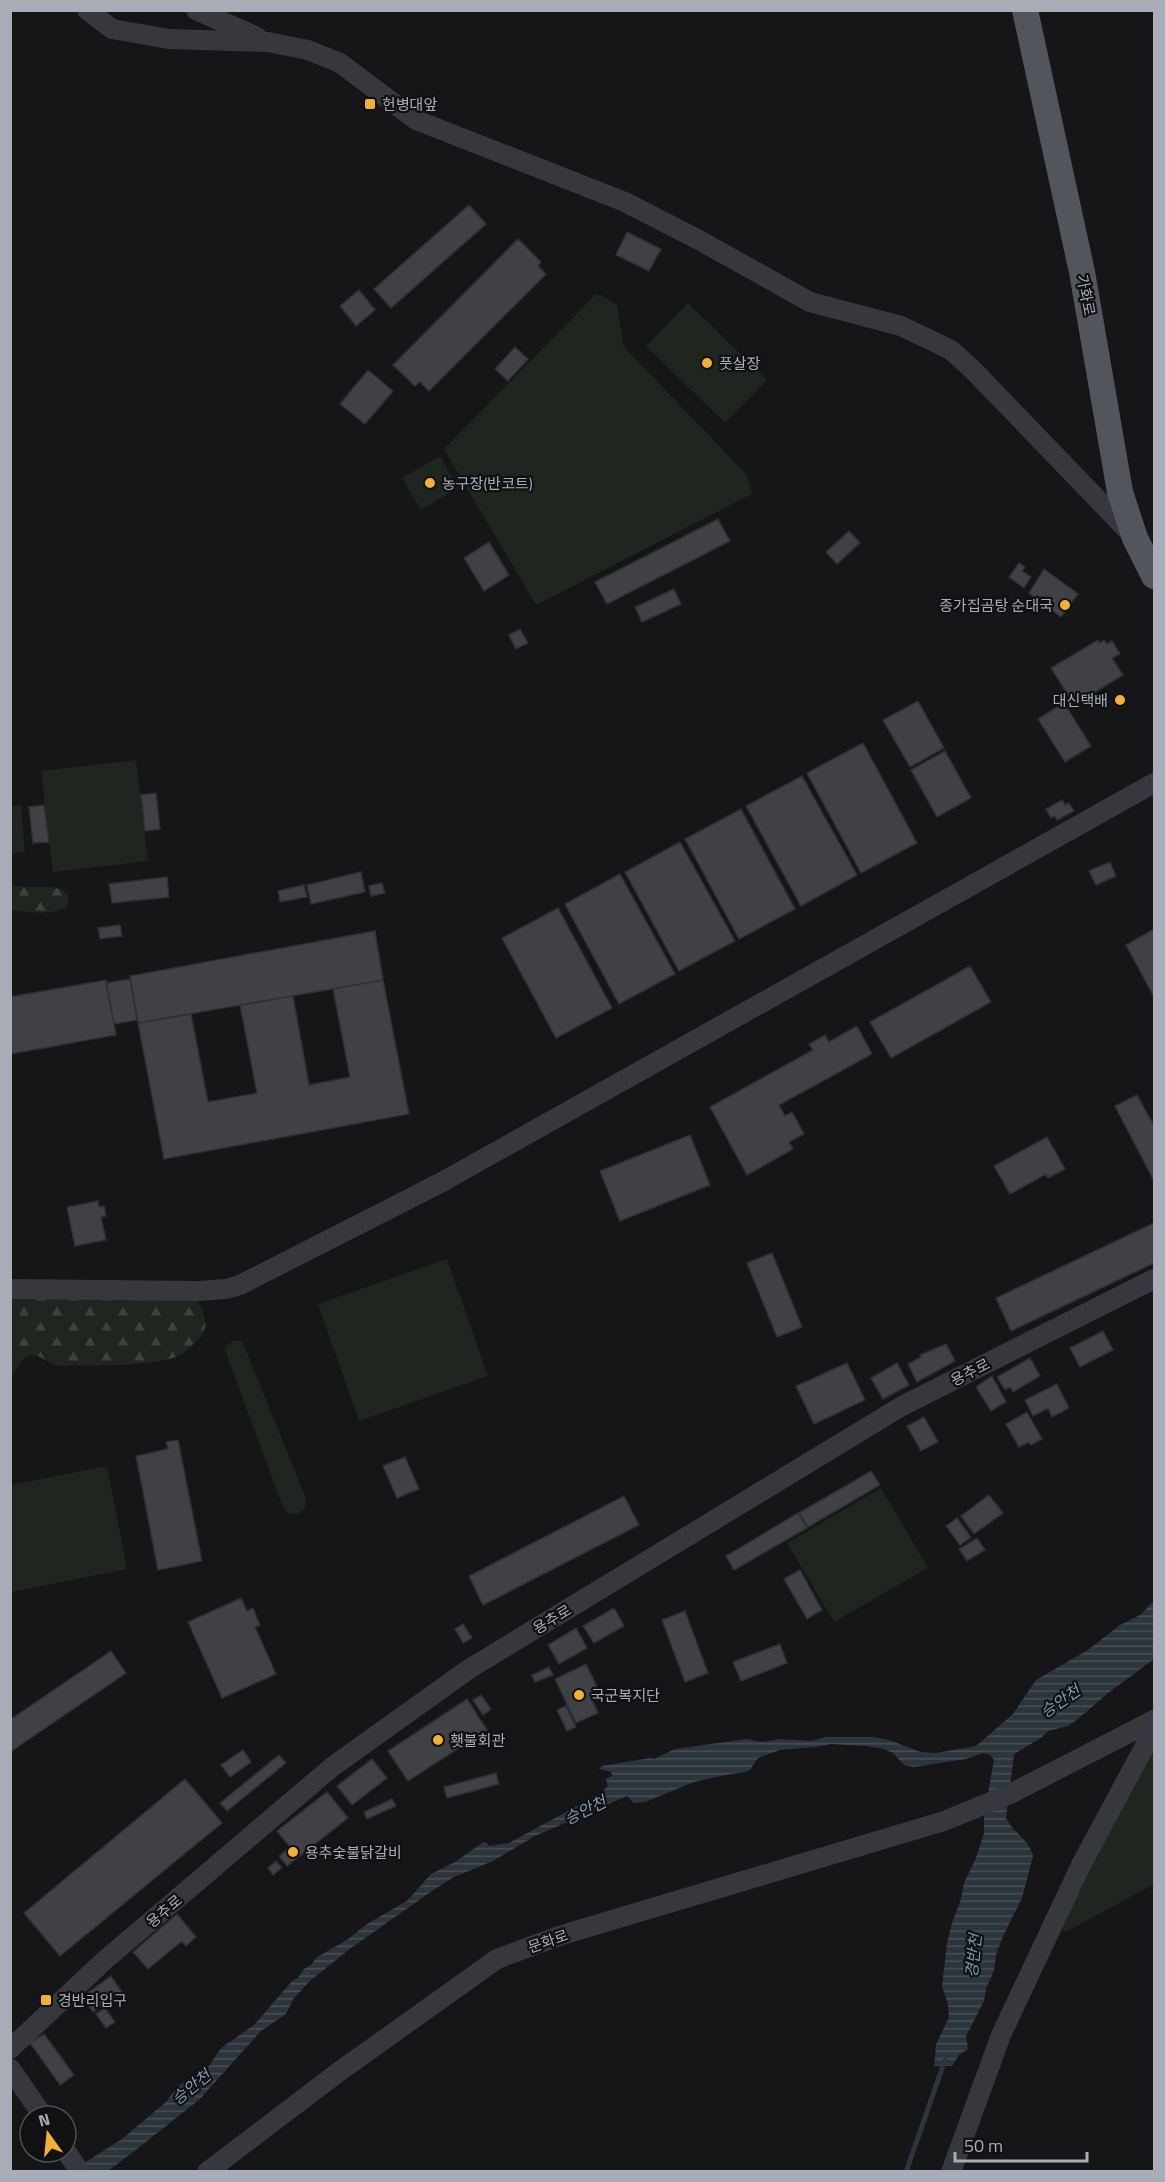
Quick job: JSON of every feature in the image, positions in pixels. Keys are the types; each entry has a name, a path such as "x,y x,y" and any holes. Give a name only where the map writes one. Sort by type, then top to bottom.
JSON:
{"main road":[{"name":"가화로","path":"1025,10 1082,272 1120,492 1135,538 1155,576"}],"street":[{"path":"87,10 112,29 158,37 268,42 308,50 340,63 416,120 625,202 810,302 901,326 951,350 1135,538"},
{"path":"196,10 268,42"},
{"path":"10,1289 199,1291 240,1285 442,1182 1155,783"},
{"name":"용추로","path":"10,2049 105,1960 332,1767 469,1669 902,1406 1155,1279"},
{"name":"문화로","path":"207,2172 349,2064 497,1959 562,1935 944,1821 1010,1794 1155,1719"},
{"path":"951,2172 1001,2035 1081,1866 1155,1729"},
{"path":"12,2071 35,2104"}],"green space":[{"path":"595,295 601,295 617,305 624,347 747,475 752,494 536,605 444,449"},
{"name":"풋살장","path":"688,303 767,380 725,423 646,346"},
{"name":"농구장(반코트)","path":"440,456 458,488 421,510 402,478"},
{"path":"136,760 148,861 53,872 41,771"},
{"path":"21,805 25,852 11,853 11,806"},
{"path":"11,883 25,887 56,888 63,891 69,896 67,907 46,912 11,910"},
{"path":"447,1259 488,1376 359,1421 318,1304"},
{"path":"11,1294 194,1298 204,1314 205,1328 202,1335 186,1351 160,1361 124,1365 58,1366 31,1355 22,1361 11,1375"},
{"path":"233,1341 243,1343 305,1496 305,1505 300,1513 288,1513 282,1505 225,1350 226,1346"},
{"path":"107,1466 127,1569 11,1592 11,1485"},
{"path":"881,1488 928,1568 834,1622 787,1543"},
{"path":"1154,1747 1154,1884 1066,1932 1061,1928 1143,1760"}],"water":[{"name":"승안천","path":"1154,1601 1154,1659 1068,1726 1048,1731 1041,1738 1014,1754 1006,1818 1028,1845 1033,1856 1022,1898 996,1955 994,1971 986,1988 984,2001 966,2036 968,2049 959,2055 952,2066 934,2066 936,2045 949,2017 948,2004 942,1986 947,1943 964,1883 976,1858 984,1833 984,1816 994,1760 989,1754 983,1753 966,1759 914,1767 904,1765 893,1753 884,1749 866,1746 831,1744 780,1750 758,1758 750,1770 745,1772 694,1782 645,1802 634,1803 627,1796 535,1836 493,1861 454,1877 351,1948 311,1980 294,1998 286,2014 261,2031 200,2099 137,2149 108,2171 70,2172 122,2139 166,2102 178,2086 207,2069 221,2048 254,2025 292,1981 298,1978 317,1957 407,1901 431,1874 455,1862 482,1843 486,1842 489,1846 509,1843 601,1793 608,1786 606,1779 612,1776 611,1772 599,1769 602,1766 654,1759 675,1749 747,1739 762,1742 781,1739 811,1741 826,1737 873,1737 889,1740 921,1752 936,1753 976,1746 1013,1714 1036,1680 1088,1650 1120,1625 1140,1615"}],"building":[{"path":"469,205 486,224 391,308 374,289"},
{"path":"627,232 661,249 649,271 616,255"},
{"path":"518,239 541,262 538,266 546,274 429,391 420,382 415,386 393,365"},
{"path":"359,290 375,310 356,326 340,306"},
{"path":"515,347 528,359 508,381 495,369"},
{"path":"368,370 393,391 365,424 340,404"},
{"path":"718,519 730,541 607,604 595,582"},
{"path":"849,531 860,543 837,564 826,552"},
{"path":"489,542 509,575 484,591 464,558"},
{"path":"1019,563 1025,567 1022,571 1031,577 1024,588 1009,577"},
{"path":"1044,569 1078,594 1061,617 1029,593"},
{"path":"674,589 681,604 642,622 635,607"},
{"path":"520,629 528,643 516,649 509,635"},
{"path":"1098,640 1100,643 1104,640 1107,644 1112,641 1120,654 1112,658 1123,675 1074,705 1051,668"},
{"path":"918,701 944,748 910,767 883,720"},
{"path":"1064,703 1091,746 1065,762 1038,719"},
{"path":"863,743 917,843 861,873 807,773"},
{"path":"945,751 971,798 937,817 911,770"},
{"path":"802,776 857,875 801,906 746,806"},
{"path":"156,793 160,829 145,831 141,795"},
{"path":"1062,800 1065,805 1069,803 1074,811 1057,820 1054,816 1051,818 1046,809"},
{"path":"44,805 49,842 33,843 29,807"},
{"path":"741,809 795,909 739,939 685,839"},
{"path":"680,842 735,941 679,971 625,872"},
{"path":"1110,862 1116,876 1096,885 1089,871"},
{"path":"361,872 365,892 311,904 307,885"},
{"path":"620,874 675,974 619,1004 565,904"},
{"path":"167,877 169,897 112,903 109,884"},
{"path":"382,883 385,893 371,896 369,886"},
{"path":"304,885 307,897 280,902 278,891"},
{"path":"558,908 612,1008 556,1038 502,938"},
{"path":"120,925 122,936 100,939 98,928"},
{"path":"1154,929 1154,997 1126,945"},
{"path":"375,931 383,980 138,1023 130,976"},
{"path":"970,966 991,1002 891,1058 870,1022"},
{"path":"130,979 137,1020 114,1024 106,983"},
{"path":"106,980 116,1035 10,1054 10,997"},
{"path":"383,980 409,1114 164,1159 138,1023 191,1014 208,1102 257,1093 240,1005 293,996 309,1085 350,1077 333,989"},
{"path":"857,1026 872,1054 779,1105 785,1116 792,1112 804,1134 789,1142 793,1149 747,1175 710,1107 813,1050 809,1044 825,1035 829,1042"},
{"path":"1137,1095 1154,1126 1154,1181 1115,1106"},
{"path":"690,1135 710,1185 620,1221 600,1171"},
{"path":"1047,1137 1065,1169 1048,1178 1046,1174 1010,1194 994,1166"},
{"path":"98,1201 99,1207 104,1206 106,1216 101,1217 106,1240 75,1246 67,1207"},
{"path":"1154,1223 1154,1263 1011,1331 996,1298"},
{"path":"772,1253 802,1327 777,1337 747,1263"},
{"path":"1103,1331 1113,1350 1080,1367 1070,1348"},
{"path":"946,1344 955,1361 917,1382 908,1364 921,1357 920,1355"},
{"path":"1030,1358 1040,1376 1013,1392 1010,1387 1005,1390 997,1377"},
{"path":"847,1363 865,1400 814,1424 796,1386"},
{"path":"897,1363 909,1385 883,1399 871,1378"},
{"path":"992,1376 1006,1402 991,1411 976,1387"},
{"path":"1057,1384 1069,1408 1052,1417 1048,1408 1033,1416 1025,1400"},
{"path":"1027,1412 1042,1439 1031,1445 1029,1442 1019,1447 1006,1424"},
{"path":"924,1417 938,1442 921,1451 907,1426"},
{"path":"178,1440 202,1561 158,1570 136,1456 168,1449 166,1442"},
{"path":"405,1457 419,1489 397,1498 383,1466"},
{"path":"871,1471 880,1485 808,1527 799,1513"},
{"path":"989,1495 1003,1513 974,1534 961,1516"},
{"path":"624,1496 639,1525 483,1605 469,1576"},
{"path":"798,1513 807,1528 734,1570 726,1556"},
{"path":"957,1518 971,1537 960,1545 946,1526"},
{"path":"977,1538 985,1550 967,1561 959,1549"},
{"path":"800,1570 822,1610 807,1619 784,1579"},
{"path":"241,1598 247,1611 253,1608 260,1625 255,1627 276,1674 222,1698 188,1622"},
{"path":"614,1608 624,1626 594,1643 583,1626"},
{"path":"685,1611 708,1673 685,1682 662,1620"},
{"path":"463,1624 472,1638 463,1643 455,1629"},
{"path":"576,1628 587,1648 559,1664 548,1645"},
{"path":"780,1644 787,1663 741,1681 733,1662"},
{"path":"111,1651 126,1673 10,1752 10,1720"},
{"name":"국군복지단","path":"586,1664 600,1693 591,1698 598,1713 576,1723 555,1679"},
{"path":"549,1667 553,1675 535,1682 532,1675"},
{"path":"481,1695 491,1709 483,1715 473,1700"},
{"name":"횃불회관","path":"467,1699 487,1730 408,1781 388,1751"},
{"path":"566,1706 576,1727 567,1731 557,1710"},
{"path":"243,1750 251,1762 230,1777 221,1765"},
{"path":"279,1755 286,1763 227,1811 220,1803"},
{"path":"372,1759 387,1778 352,1805 337,1786"},
{"path":"496,1773 499,1784 447,1798 444,1787"},
{"path":"185,1779 222,1823 60,1956 24,1913"},
{"path":"327,1792 348,1818 287,1866 279,1856 290,1847 277,1831"},
{"path":"392,1799 396,1806 367,1819 364,1812"},
{"path":"276,1861 282,1868 273,1875 268,1868"},
{"path":"177,1914 196,1937 186,1946 182,1941 148,1969 133,1952"},
{"path":"111,1976 122,1992 93,2012 82,1997"},
{"path":"105,2008 115,2022 106,2028 96,2014"},
{"path":"44,2034 74,2075 60,2085 30,2043"}],"waterway":[{"name":"경반천","path":"906,2172 945,2060"}],"place":[{"name":"헌병대앞","path":"370,104"},
{"name":"풋살장","path":"707,363"},
{"name":"농구장(반코트)","path":"430,483"},
{"name":"종가집곰탕 순대국","path":"1065,605"},
{"name":"대신택배","path":"1120,700"},
{"name":"국군복지단","path":"579,1695"},
{"name":"횃불회관","path":"438,1740"},
{"name":"용추숯불닭갈비","path":"293,1852"},
{"name":"경반리입구","path":"46,2000"}]}
